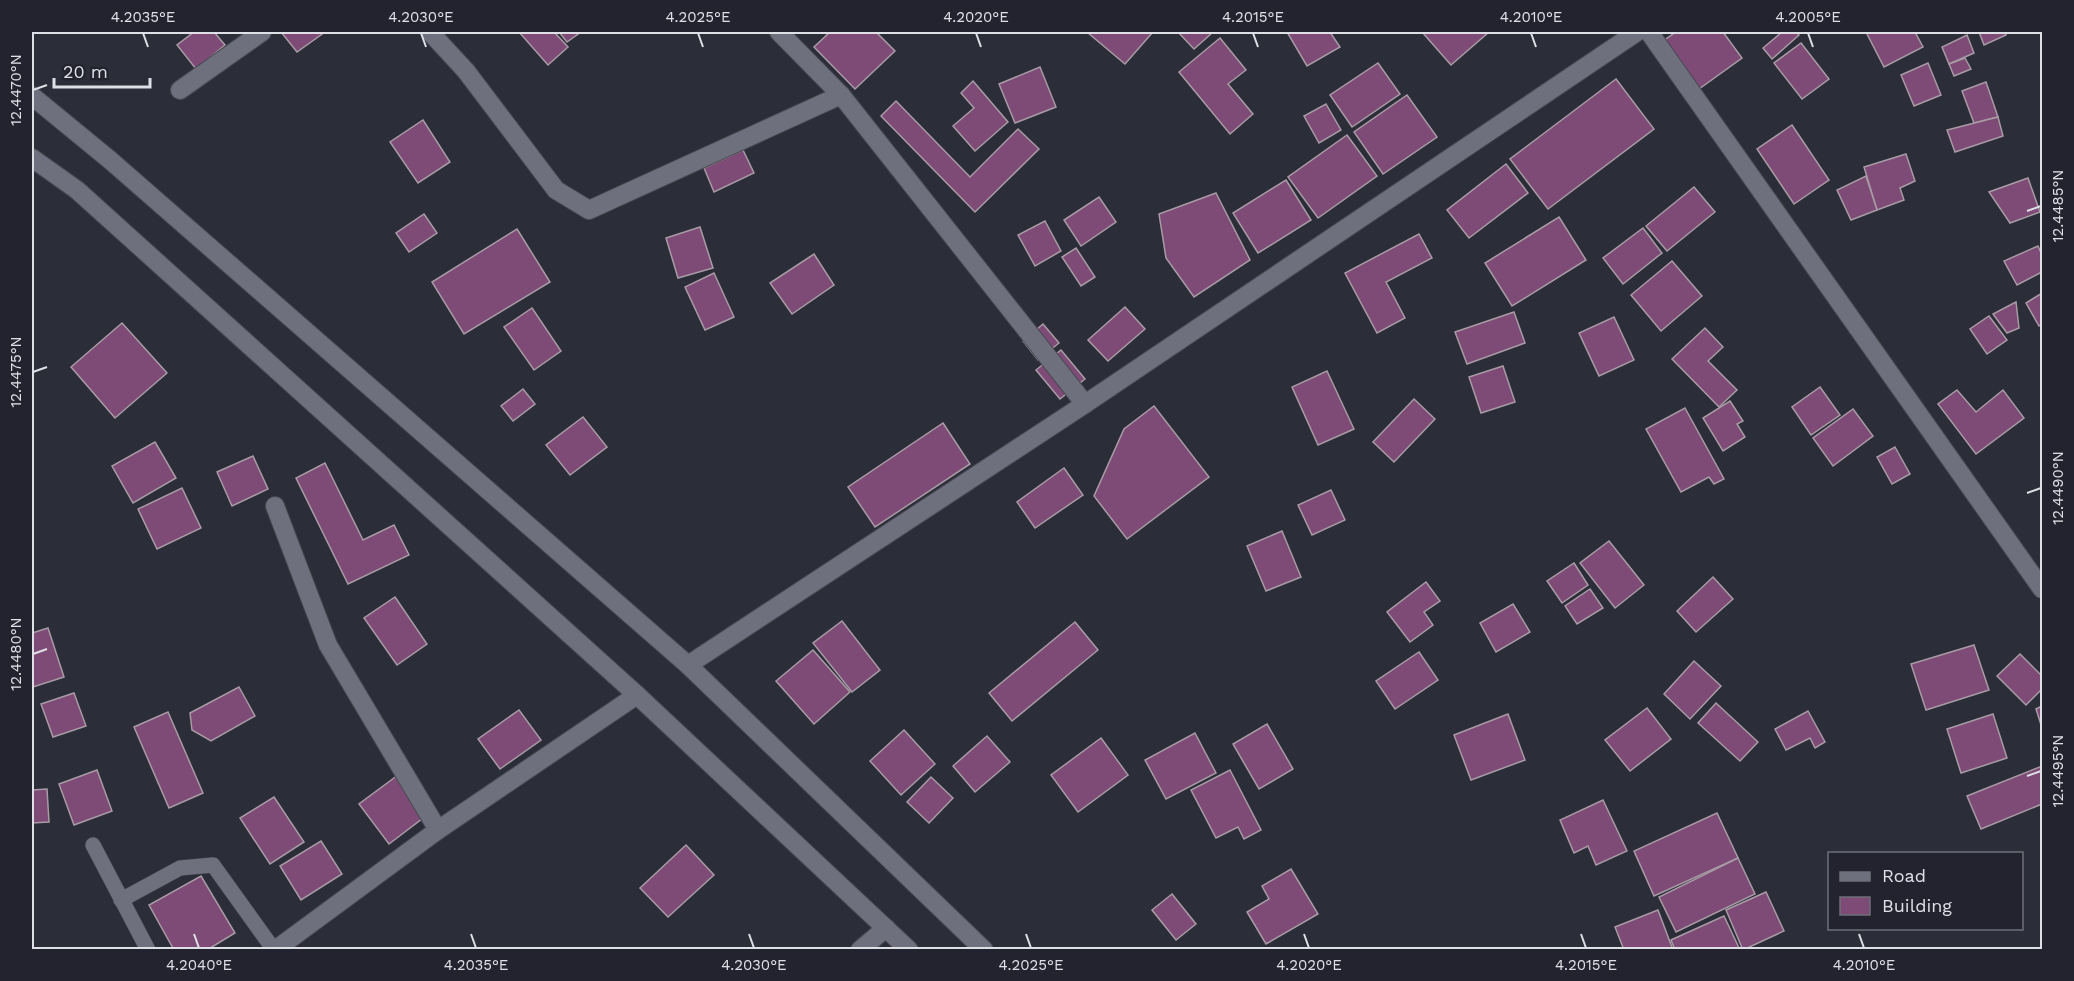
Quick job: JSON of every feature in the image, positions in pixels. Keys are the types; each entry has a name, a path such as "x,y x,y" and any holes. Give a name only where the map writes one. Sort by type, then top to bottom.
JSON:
{"street":[{"path":"180,90 262,32"},
{"path":"430,32 466,71 556,190 589,210 841,95"},
{"path":"779,32 841,95 1085,404"},
{"path":"688,664 1085,404 1637,32"},
{"path":"1648,32 2043,589"},
{"path":"32,96 110,160 688,664 984,950"},
{"path":"32,158 77,190 637,694 909,950"},
{"path":"275,506 328,645 438,830"},
{"path":"275,950 438,830 637,694"},
{"path":"860,950 886,928"}],"lane":[{"path":"93,845 148,950"},
{"path":"121,900 180,868 213,865 275,950"}],"building":[{"path":"194,32 214,32 225,45 196,69 177,45"},
{"path":"281,32 325,32 297,52"},
{"path":"519,32 554,32 568,47 548,65"},
{"path":"559,32 581,32 567,42"},
{"path":"830,32 876,32 895,51 855,89 814,47"},
{"path":"1087,32 1153,32 1125,64"},
{"path":"1178,32 1211,32 1212,33 1194,49"},
{"path":"1287,32 1330,32 1340,47 1307,66"},
{"path":"1422,32 1489,32 1451,65"},
{"path":"1676,32 1723,32 1742,58 1699,89 1663,41"},
{"path":"1782,32 1796,32 1799,35 1772,59 1763,48"},
{"path":"1866,32 1915,32 1923,47 1884,67"},
{"path":"1979,32 2006,32 2006,35 1984,45"},
{"path":"1967,35 1974,53 1949,64 1942,47"},
{"path":"1220,38 1246,70 1228,84 1253,114 1230,134 1179,72"},
{"path":"1801,43 1829,79 1802,99 1774,63"},
{"path":"1965,58 1971,69 1954,76 1949,64"},
{"path":"1378,63 1400,94 1352,127 1330,95"},
{"path":"1928,63 1941,95 1914,106 1901,75"},
{"path":"1040,67 1056,107 1015,123 999,84"},
{"path":"1616,79 1654,129 1548,209 1510,159"},
{"path":"973,81 1008,122 975,151 953,126 974,108 961,93"},
{"path":"1986,82 1998,117 1974,123 1962,91"},
{"path":"1407,95 1437,137 1383,174 1354,132"},
{"path":"896,101 970,177 1018,129 1039,149 975,212 881,116"},
{"path":"1326,104 1341,130 1319,143 1304,116"},
{"path":"1998,117 2003,136 1955,152 1947,130"},
{"path":"423,120 450,162 418,183 390,142"},
{"path":"1792,125 1829,180 1794,204 1757,149"},
{"path":"1347,135 1377,176 1318,218 1288,177"},
{"path":"743,150 754,173 714,192 704,168"},
{"path":"1906,154 1915,181 1900,188 1904,200 1877,210 1864,167"},
{"path":"1506,164 1528,193 1469,238 1447,210"},
{"path":"1866,176 1877,210 1851,220 1837,190"},
{"path":"2028,178 2040,212 2010,223 1989,192"},
{"path":"1286,180 1311,220 1258,253 1233,213"},
{"path":"1694,187 1715,212 1667,251 1646,226"},
{"path":"1216,193 1250,260 1194,297 1166,258 1159,214"},
{"path":"1099,197 1116,222 1081,246 1064,220"},
{"path":"424,214 437,233 409,252 396,233"},
{"path":"1559,217 1586,260 1512,306 1485,263"},
{"path":"1045,221 1061,251 1035,266 1018,235"},
{"path":"700,227 713,268 678,278 666,238"},
{"path":"1643,228 1662,253 1623,284 1603,258"},
{"path":"517,229 550,282 464,334 432,282"},
{"path":"1419,234 1432,258 1386,282 1405,318 1377,333 1345,273"},
{"path":"2038,246 2042,255 2042,272 2017,285 2004,261"},
{"path":"1076,248 1095,277 1081,286 1062,257"},
{"path":"814,254 834,285 792,314 770,283"},
{"path":"1672,261 1702,296 1661,331 1631,295"},
{"path":"714,273 734,317 705,330 685,287"},
{"path":"2042,293 2042,324 2039,326 2026,303"},
{"path":"2016,302 2019,328 2007,333 1993,314"},
{"path":"1125,307 1145,329 1108,361 1088,340"},
{"path":"532,308 561,351 534,370 504,327"},
{"path":"1514,312 1525,343 1467,364 1455,332"},
{"path":"1989,316 2007,340 1987,354 1970,329"},
{"path":"1614,317 1634,360 1599,376 1579,333"},
{"path":"122,323 167,373 115,418 71,367"},
{"path":"1043,324 1059,343 1038,360 1023,341"},
{"path":"1705,328 1723,347 1708,361 1737,390 1719,407 1672,359"},
{"path":"1061,350 1085,379 1060,399 1036,370"},
{"path":"1503,366 1515,402 1481,413 1469,377"},
{"path":"1327,371 1354,429 1318,445 1292,387"},
{"path":"1820,387 1840,415 1811,435 1792,407"},
{"path":"523,389 535,404 513,421 501,406"},
{"path":"1957,390 1976,412 2003,390 2024,418 1976,454 1938,404"},
{"path":"1414,399 1435,419 1394,462 1373,442"},
{"path":"1730,401 1743,421 1737,424 1745,437 1723,451 1703,418"},
{"path":"1154,406 1209,477 1127,539 1094,496 1124,429"},
{"path":"1685,408 1724,479 1714,484 1709,477 1681,492 1646,429"},
{"path":"1853,409 1873,436 1833,466 1813,438"},
{"path":"583,417 607,447 570,475 546,445"},
{"path":"943,423 970,464 875,527 848,487"},
{"path":"155,442 176,478 133,503 112,466"},
{"path":"1895,447 1910,474 1892,484 1877,457"},
{"path":"253,456 268,489 232,506 217,472"},
{"path":"325,463 363,540 394,525 409,555 348,584 296,478"},
{"path":"1064,468 1083,495 1035,528 1017,502"},
{"path":"182,488 201,528 157,549 138,509"},
{"path":"1331,490 1345,520 1312,535 1298,505"},
{"path":"1282,531 1301,577 1266,591 1247,546"},
{"path":"1609,541 1644,585 1615,608 1580,563"},
{"path":"1574,563 1588,585 1562,603 1547,581"},
{"path":"1713,577 1733,599 1696,632 1677,611"},
{"path":"1426,582 1440,601 1424,612 1433,625 1410,642 1387,612"},
{"path":"1590,589 1603,608 1577,624 1565,606"},
{"path":"395,597 427,644 397,665 364,618"},
{"path":"1513,604 1530,632 1496,652 1480,623"},
{"path":"842,621 880,670 852,692 813,643"},
{"path":"1075,622 1098,650 1012,721 989,693"},
{"path":"48,628 64,677 33,687 32,633"},
{"path":"1974,645 1989,690 1926,710 1911,664"},
{"path":"813,650 850,692 814,724 776,681"},
{"path":"1419,652 1438,680 1395,709 1376,681"},
{"path":"2020,654 2042,676 2042,689 2026,705 1997,676"},
{"path":"1694,661 1721,686 1690,719 1664,694"},
{"path":"239,687 255,716 211,741 192,730 190,713"},
{"path":"74,693 86,726 53,737 41,704"},
{"path":"1716,703 1758,742 1740,761 1698,723"},
{"path":"2042,706 2042,728 2036,709"},
{"path":"1647,708 1671,739 1630,771 1605,740"},
{"path":"519,710 541,740 500,769 478,739"},
{"path":"1808,711 1825,742 1815,748 1810,738 1786,750 1775,729"},
{"path":"168,712 203,793 169,808 134,727"},
{"path":"1508,714 1525,760 1471,780 1454,735"},
{"path":"1993,714 2007,758 1961,773 1947,729"},
{"path":"1267,724 1293,769 1259,789 1233,744"},
{"path":"904,730 935,764 901,795 870,761"},
{"path":"1195,733 1216,773 1166,799 1145,760"},
{"path":"987,736 1010,762 975,792 953,766"},
{"path":"1101,738 1128,775 1078,812 1051,775"},
{"path":"2042,766 2042,804 1981,829 1967,796"},
{"path":"97,770 112,811 74,825 59,784"},
{"path":"1230,770 1261,830 1244,839 1238,827 1216,838 1191,790"},
{"path":"398,775 427,815 389,844 359,804"},
{"path":"931,777 953,798 929,823 907,802"},
{"path":"47,789 49,822 32,823 32,790"},
{"path":"274,797 304,842 270,864 240,818"},
{"path":"1603,800 1627,851 1596,865 1588,846 1574,853 1560,820"},
{"path":"1717,813 1738,858 1654,896 1634,851"},
{"path":"321,841 342,874 301,900 280,866"},
{"path":"686,845 714,875 668,917 640,888"},
{"path":"1738,858 1755,894 1676,932 1659,897"},
{"path":"1291,869 1318,914 1266,944 1247,912 1269,899 1262,886"},
{"path":"201,876 235,933 207,950 174,950 149,905"},
{"path":"1766,892 1784,931 1743,950 1726,910"},
{"path":"1172,894 1196,924 1176,940 1152,910"},
{"path":"1658,910 1673,950 1624,950 1615,927"},
{"path":"1724,916 1740,950 1675,950 1671,940"}]}
